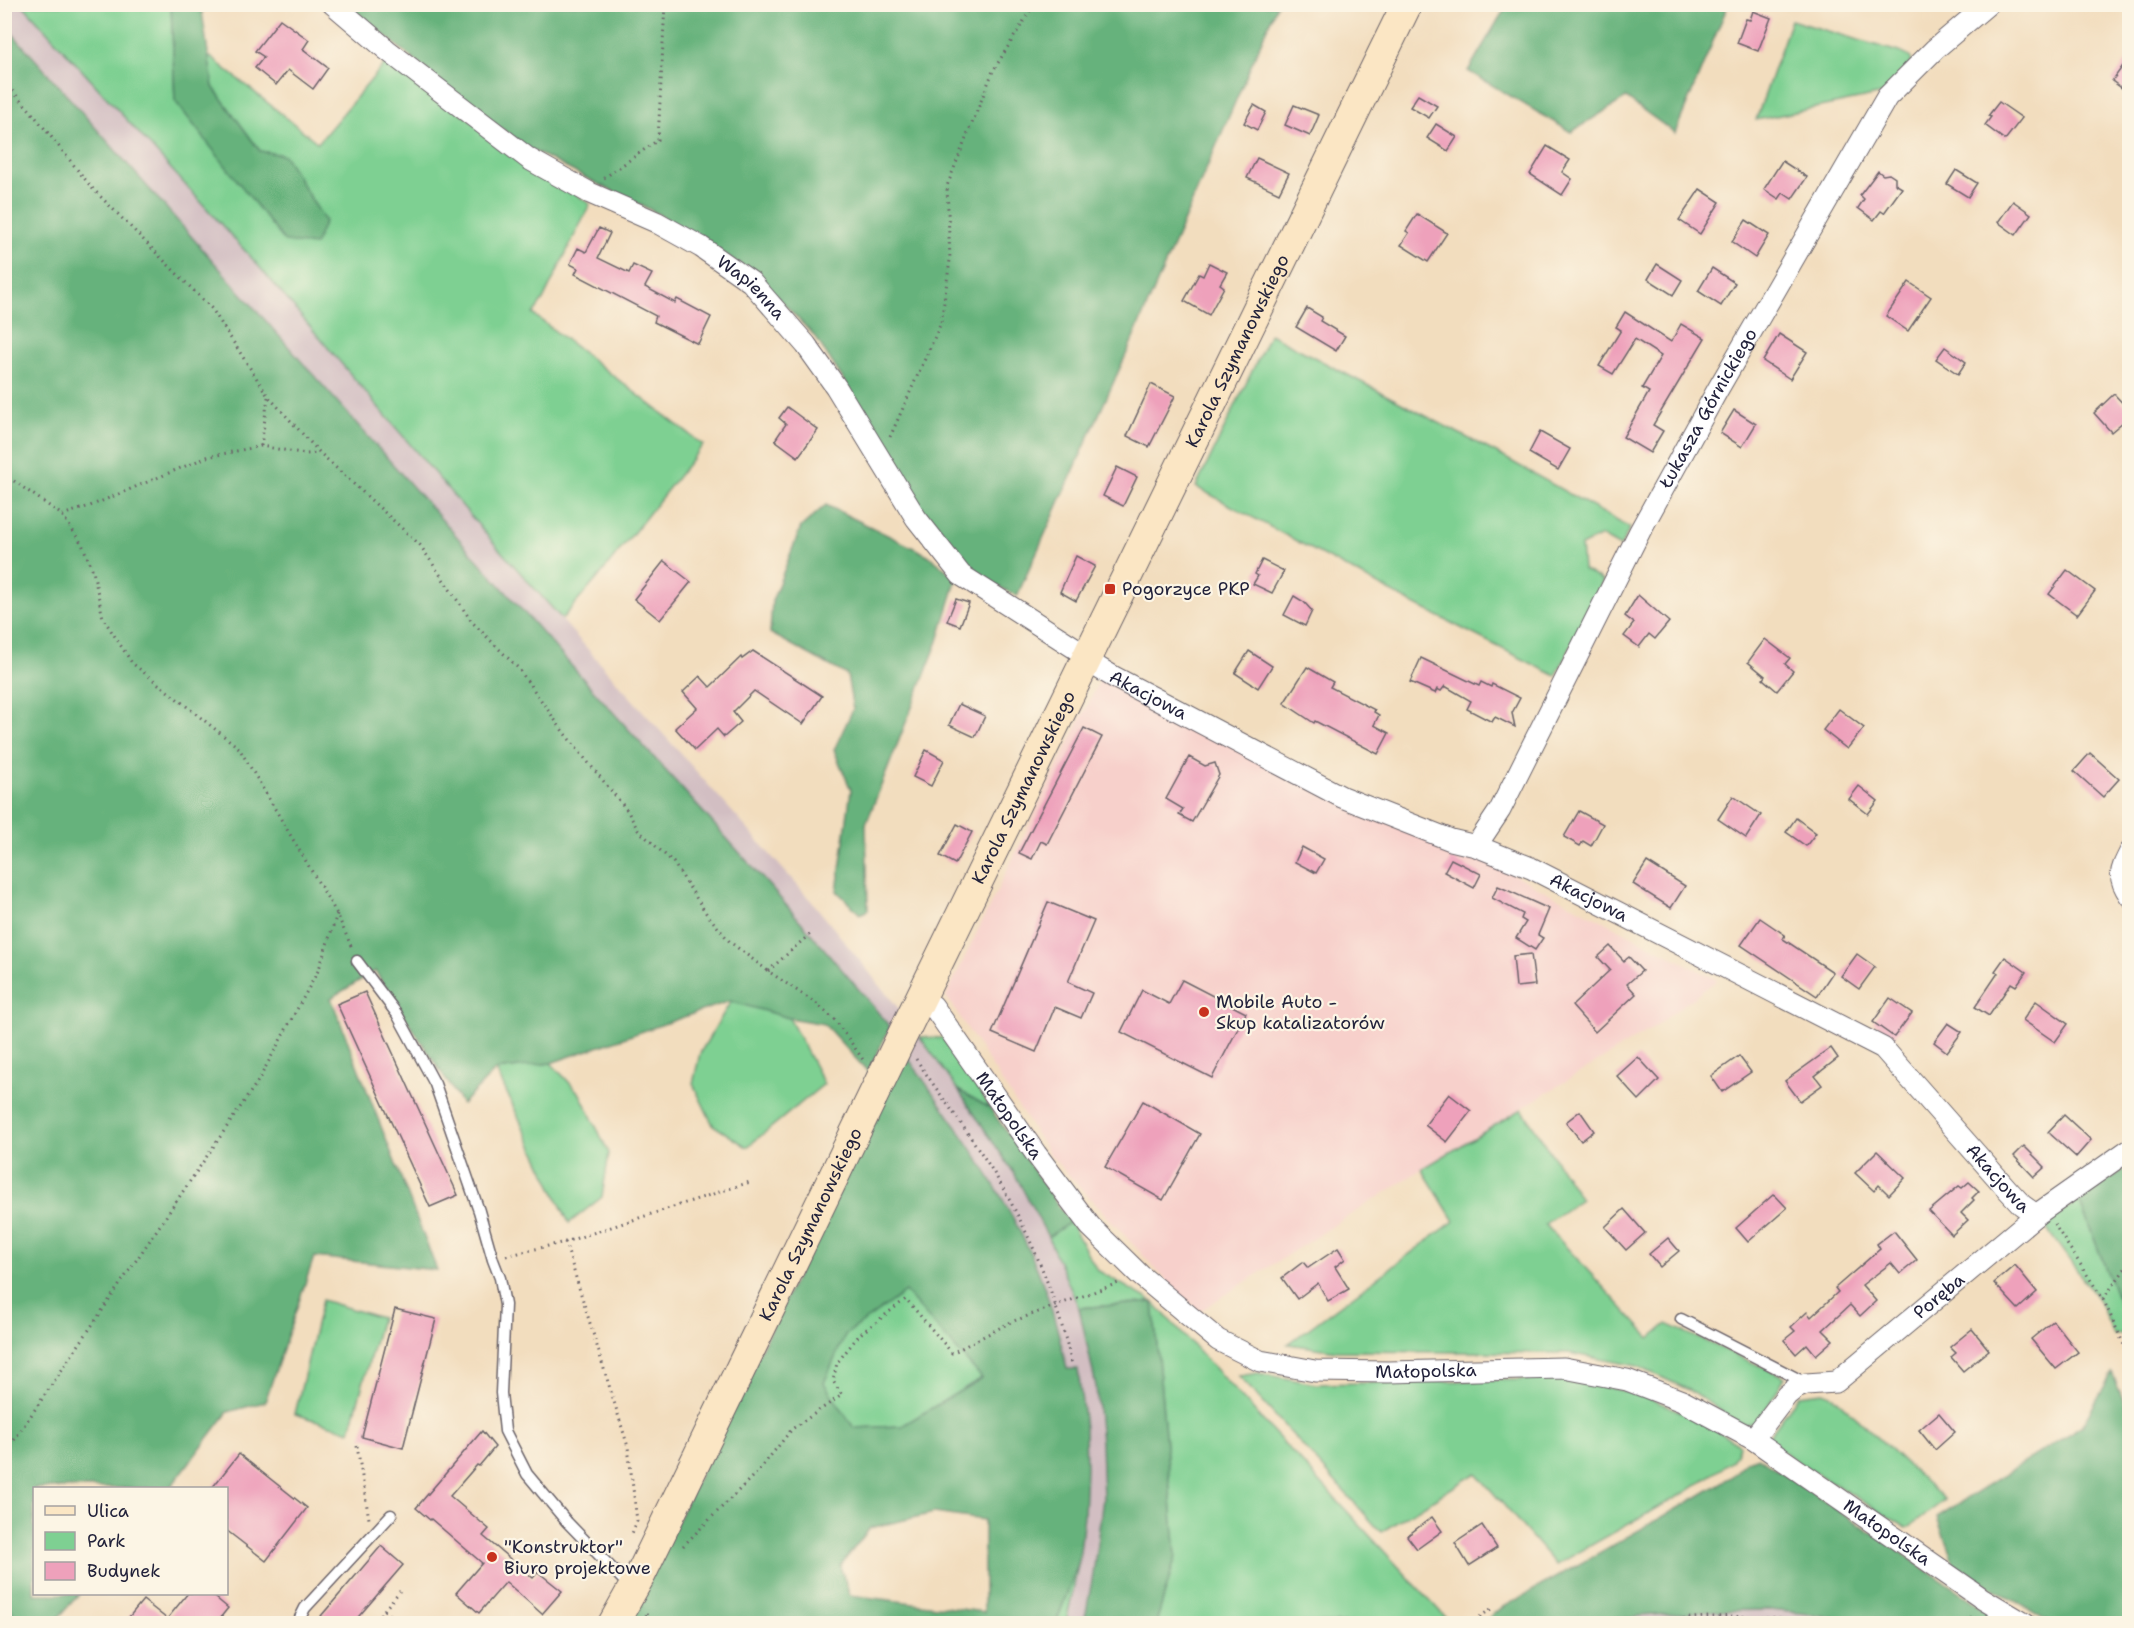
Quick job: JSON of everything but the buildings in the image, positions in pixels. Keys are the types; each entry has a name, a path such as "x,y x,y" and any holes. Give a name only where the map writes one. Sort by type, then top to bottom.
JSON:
{"street":[{"name":"Wapienna","path":"333,4 387,50 520,153 586,191 656,222 701,247 751,282 806,345 836,387 916,519 961,575 1089,657"},
{"name":"Karola Szymanowskiego","path":"613,1623 630,1579 921,1000 1407,4"},
{"name":"Łukasza Górnickiego","path":"1476,846 1500,810 1640,531 1710,402 1887,97 1935,49 1988,4"},
{"name":"Akacjowa","path":"1089,657 1097,667 1114,677 1342,797 1451,840 1476,846 1531,868 1883,1048 2008,1190 2022,1205 2036,1215"},
{"path":"2130,852 2120,877 2122,885 2130,896"},
{"name":"Małopolska","path":"921,1000 933,1006 1036,1154 1090,1226 1140,1275 1218,1340 1260,1361 1315,1371 1388,1372 1564,1368 1627,1380 1682,1401 1753,1439 1983,1599 2025,1623"},
{"name":"Poręba","path":"1806,1384 1836,1382 2036,1215 2130,1149"},
{"path":"1753,1439 1787,1395 1806,1384"}],"lane":[{"path":"357,961 397,1014 435,1084 479,1211 500,1278 505,1305 501,1393 505,1431 527,1474 567,1522 630,1579"},
{"path":"1681,1319 1806,1384"},
{"path":"297,1623 305,1608 391,1515"}],"path":[{"path":"586,191 658,140 665,4"},
{"path":"880,458 941,323 950,260 947,186 993,71 1032,4"},
{"path":"4,82 29,109 92,188 212,309 268,396 320,453 420,545 471,622 518,668 565,734 627,810 638,830 673,862 706,913 730,942 817,1004 836,1022 868,1067 882,1077"},
{"path":"261,446 268,396"},
{"path":"62,515 90,506 207,457 261,446 306,454 320,453"},
{"path":"4,474 62,515 82,544 93,571 103,618 132,663 239,748 337,914 357,961"},
{"path":"4,1455 258,1081 319,969 337,914"},
{"path":"768,971 810,934"},
{"path":"918,1063 952,1109 995,1176 1028,1235 1056,1306 1072,1365"},
{"path":"493,1260 566,1242 750,1182"},
{"path":"2036,1215 2054,1224 2103,1299 2130,1358"},
{"path":"566,1242 628,1447 637,1521 630,1579"},
{"path":"2103,1299 2130,1262"},
{"path":"679,1550 760,1469 792,1429 842,1395 833,1381 837,1363 859,1335 906,1299 952,1353 1011,1323 1140,1275"},
{"path":"357,1446 372,1536"},
{"path":"373,1623 400,1592"},
{"path":"1470,1623 1491,1609"},
{"path":"384,1610 401,1623"},
{"path":"1635,1623 1672,1619 1790,1617 1828,1623"}],"shaded area":[{"path":"4,5 23,5 256,263 498,548 814,904 899,1009 987,1131 1014,1173 1048,1237 1079,1308 1089,1347 1096,1386 1103,1498 1084,1623 1066,1623 1079,1561 1086,1468 1085,1428 1078,1369 1067,1369 1058,1330 1044,1288 994,1185 888,1031 890,1027 827,951 671,779 5,24"},
{"path":"1101,677 1468,851 1717,980 1653,1028 1422,1169 1200,1311 1180,1295 1049,1154 946,996"},
{"path":"1770,1610 1819,1615 1862,1623 1578,1624 1602,1619 1708,1611"}],"green space":[{"path":"23,5 171,5 175,101 260,151 213,87 208,55 318,143 387,61 590,204 543,300 533,314 703,445 597,579 562,619 498,548 256,263"},
{"path":"171,5 201,5 213,87 260,151 284,155 325,221 315,245 285,242 175,101"},
{"path":"348,5 1277,5 1129,348 1017,596 964,569 926,524 841,376 816,338 756,274 653,211 528,148 460,98"},
{"path":"1507,5 1728,5 1675,133 1626,98 1571,132 1468,71"},
{"path":"1791,20 1902,53 1910,57 1912,62 1883,94 1756,120"},
{"path":"4,24 491,576 769,885 890,1027 868,1072 824,1024 789,1018 730,1001 551,1063 496,1070 462,1104 375,971 331,998 437,1270 314,1257 265,1402 228,1412 171,1487 33,1487 33,1595 78,1595 53,1624 19,1623 4,1596"},
{"path":"1270,334 1502,456 1630,528 1620,547 1601,536 1581,546 1583,569 1603,581 1556,676 1410,602 1196,487"},
{"path":"826,505 928,555 956,578 938,641 866,824 868,910 860,914 837,891 851,790 834,750 853,709 847,675 770,633 772,601 801,527"},
{"path":"731,1001 789,1018 824,1084 747,1147 713,1125 693,1084 700,1053"},
{"path":"920,1037 943,1038 990,1108 958,1090"},
{"path":"905,1054 964,1138 1001,1196 1032,1257 1045,1289 1067,1369 1078,1369 1085,1428 1084,1515 1079,1561 1056,1623 627,1624","holes":["905,1292 982,1378 902,1426 854,1428 824,1383 845,1335","934,1513 984,1520 984,1612 850,1595 840,1566 870,1528"]},
{"path":"551,1063 580,1094 609,1153 602,1197 569,1223 496,1070"},
{"path":"958,1090 990,1108 1070,1222 1048,1237 1014,1173"},
{"path":"1522,1109 1581,1199 1545,1224 1650,1338 1667,1324 1785,1377 1756,1422 1739,1423 1689,1390 1637,1366 1568,1353 1337,1351 1288,1344 1454,1221 1422,1169"},
{"path":"2129,1166 2129,1328 2079,1200"},
{"path":"2079,1200 2129,1328 2129,1334 2114,1335 2098,1299 2040,1220 2056,1216"},
{"path":"1070,1222 1097,1270 1153,1302 1079,1308 1048,1237"},
{"path":"906,1291 982,1378 902,1426 854,1428 823,1384 845,1335"},
{"path":"322,1300 381,1318 350,1431 295,1414"},
{"path":"1153,1302 1446,1618 1441,1623 1156,1623 1176,1556"},
{"path":"1153,1302 1176,1556 1156,1623 1084,1623 1103,1498 1096,1386 1079,1308"},
{"path":"1258,1373 1316,1384 1550,1379 1577,1382 1626,1392 1671,1407 1739,1444 1737,1454 1731,1462 1686,1492 1556,1565 1476,1473 1381,1532 1239,1376"},
{"path":"2112,1373 2129,1414 2129,1623 2051,1623 1954,1564 1937,1517 2082,1426"},
{"path":"1823,1392 1833,1396 1945,1500 1907,1528 1796,1461 1767,1438 1799,1395"},
{"path":"1758,1457 2006,1623 1862,1623 1819,1615 1770,1610 1708,1611 1578,1623 1484,1624 1493,1613 1699,1496 1731,1477 1747,1461"},
{"path":"1079,1561 1066,1623 1056,1623"},
{"path":"5,1596 19,1623 5,1623"}],"place":[{"name":"Pogorzyce PKP","path":"1110,589"},
{"name":"Mobile Auto - Skup katalizatorów","path":"1204,1012"},
{"name":"\"Konstruktor\" Biuro projektowe","path":"492,1557"}]}
